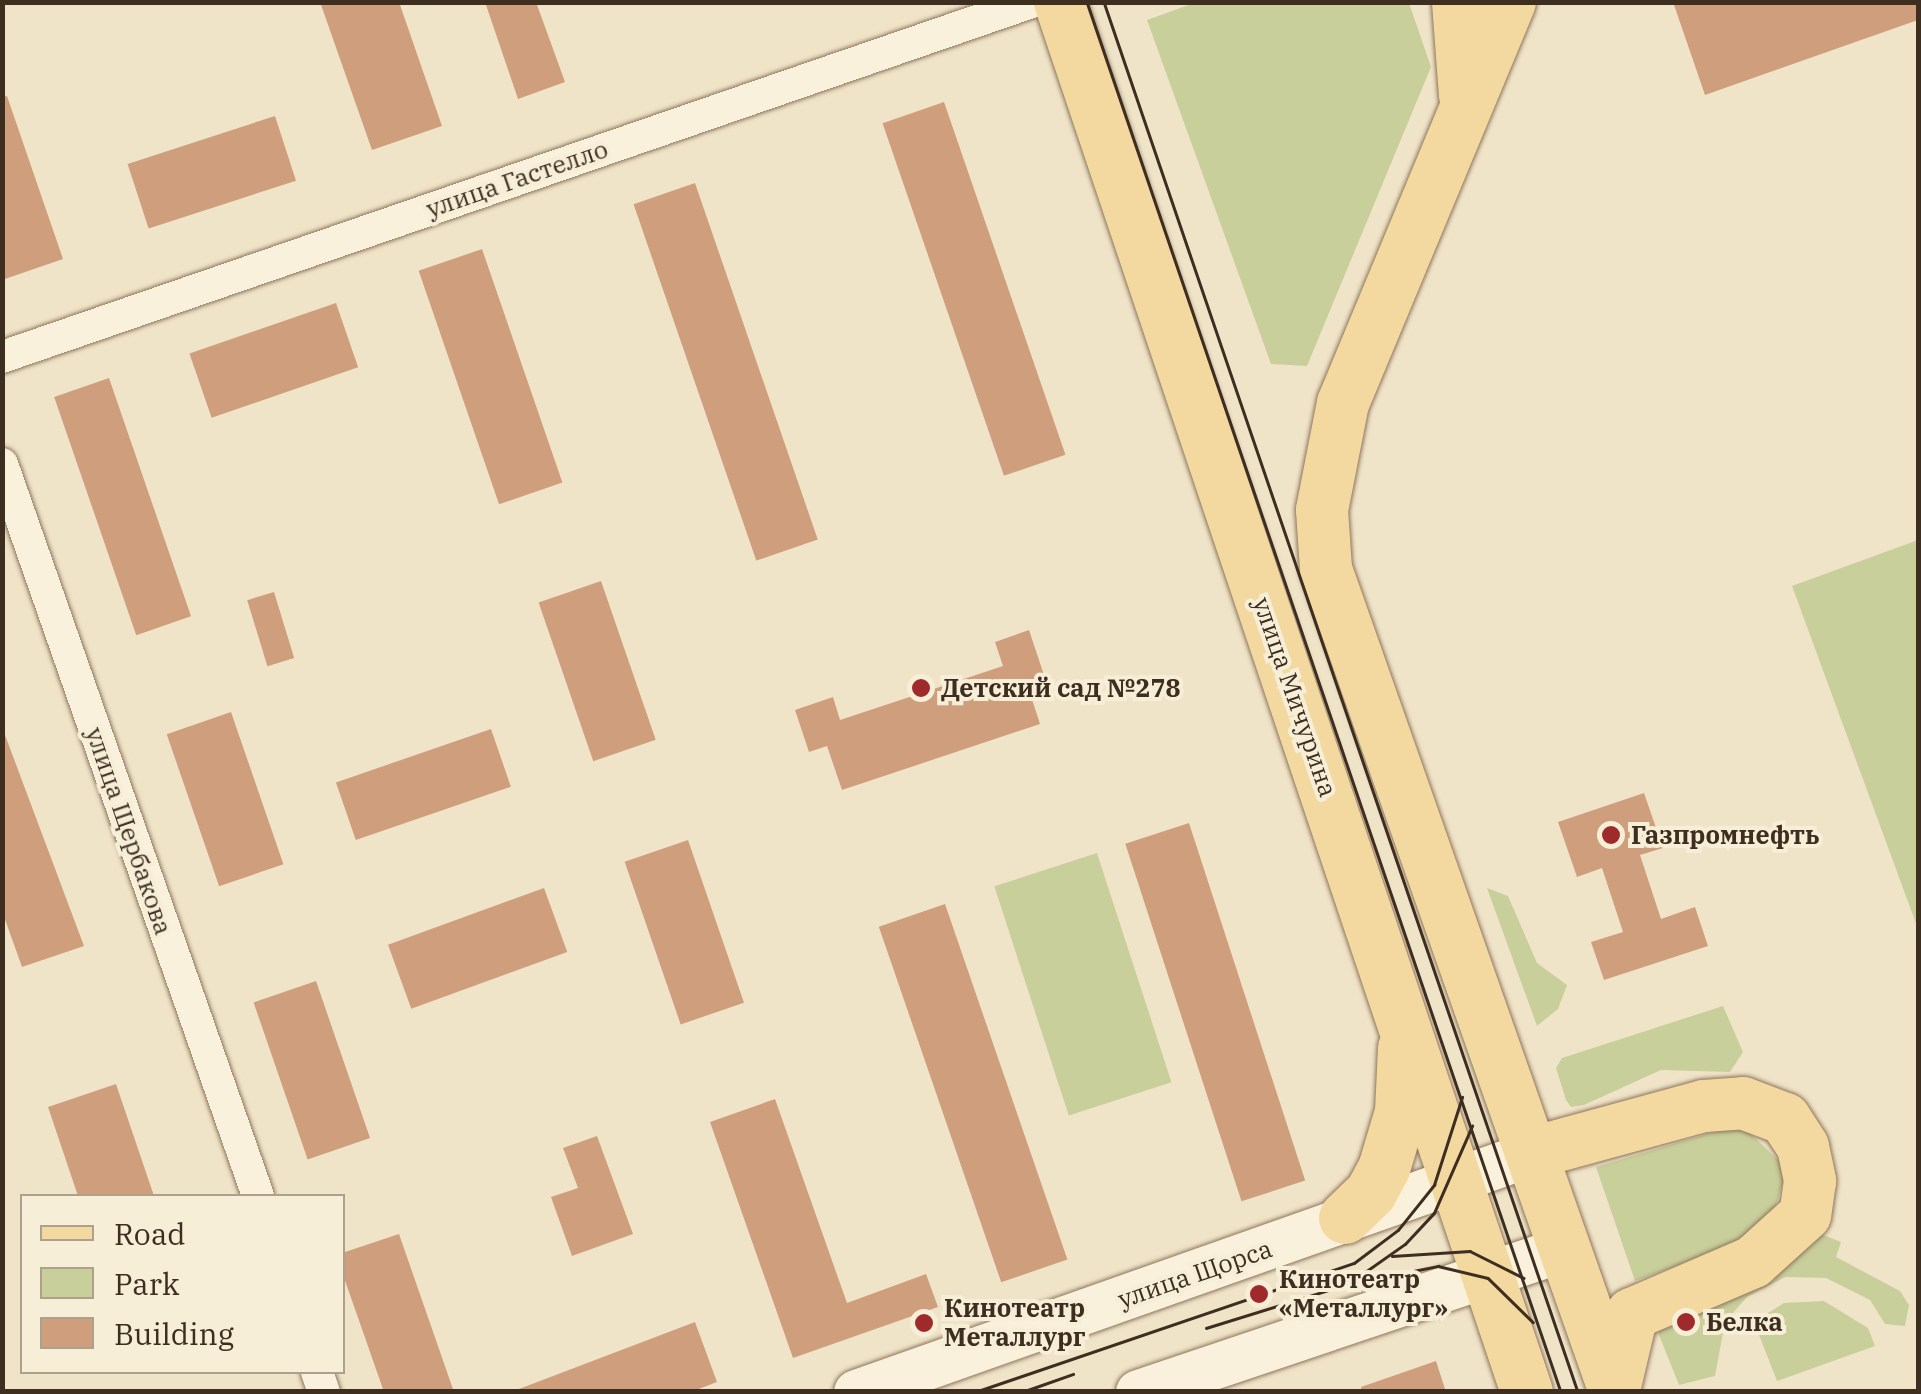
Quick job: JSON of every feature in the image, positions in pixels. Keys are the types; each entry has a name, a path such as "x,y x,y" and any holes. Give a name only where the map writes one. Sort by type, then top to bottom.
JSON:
{"main road":[{"name":"улица Мичурина","path":"1060,2 1527,1392"},
{"path":"1458,2 1465,108"},
{"path":"1510,2 1343,403 1327,461 1326,570 1615,1391"},
{"path":"1345,1218 1372,1193 1394,1136 1406,1081 1402,1012"},
{"path":"1532,1154 1704,1106 1743,1103 1785,1119 1803,1147 1810,1181 1805,1214 1752,1262 1632,1314 1615,1391"},
{"name":"улица Щорса","path":"856,1392 1532,1154"},
{"path":"1138,1392 1563,1249"}],"street":[{"name":"улица Гастелло","path":"2,356 1032,2"},
{"name":"улица Щербакова","path":"2,464 257,1194"}],"green space":[{"path":"1197,2 1409,3 1431,67 1307,366 1271,364 1147,20"},
{"path":"1918,540 1918,929 1792,586"},
{"path":"1097,853 1171,1082 1069,1116 994,886"},
{"path":"1487,888 1508,896 1537,963 1567,985 1558,1009 1537,1026"},
{"path":"1723,1006 1743,1052 1730,1072 1661,1070 1584,1105 1571,1107 1566,1100 1556,1068 1562,1058"},
{"path":"1727,1128 1750,1133 1779,1161 1785,1176 1771,1221 1742,1242 1635,1281 1596,1167"},
{"path":"1821,1234 1841,1242 1836,1257 1900,1291 1909,1305 1905,1326 1885,1324 1870,1300 1826,1278 1785,1277 1747,1297 1725,1322 1715,1376 1679,1385 1655,1325"},
{"path":"1824,1301 1868,1328 1875,1346 1777,1381 1754,1322 1784,1303"}],"building":[{"path":"320,2 399,2 442,126 372,150"},
{"path":"485,2 536,2 565,82 518,99"},
{"path":"1673,2 1918,2 1918,20 1705,95"},
{"path":"7,96 63,259 2,280 2,97"},
{"path":"944,102 1065,455 1004,476 883,123"},
{"path":"275,116 296,181 149,229 128,164"},
{"path":"695,183 818,539 756,561 634,204"},
{"path":"482,249 562,483 499,504 419,271"},
{"path":"336,303 358,367 212,418 189,353"},
{"path":"109,378 191,616 136,635 54,397"},
{"path":"601,581 656,740 593,761 539,602"},
{"path":"274,592 294,658 267,666 247,600"},
{"path":"1029,630 1046,681 1028,687 1040,724 842,790 827,746 809,752 795,710 833,697 840,720 1003,666 995,642"},
{"path":"231,712 283,864 219,886 167,734"},
{"path":"2,727 84,946 22,967 2,911"},
{"path":"491,729 511,787 356,840 336,782"},
{"path":"1644,793 1663,848 1640,855 1661,919 1695,907 1708,946 1604,980 1591,942 1623,932 1602,868 1577,877 1558,822"},
{"path":"1189,823 1305,1181 1241,1201 1125,844"},
{"path":"688,840 744,1003 681,1024 625,862"},
{"path":"544,888 567,952 411,1009 388,945"},
{"path":"945,904 1067,1260 1001,1282 879,927"},
{"path":"316,981 370,1138 308,1159 254,1002"},
{"path":"116,1084 153,1194 77,1194 48,1107"},
{"path":"775,1099 847,1303 926,1274 938,1307 793,1358 710,1122"},
{"path":"597,1136 633,1234 572,1256 551,1197 578,1188 563,1148"},
{"path":"399,1234 454,1392 384,1392 345,1281 345,1252"},
{"path":"695,1322 717,1382 691,1392 511,1392"},
{"path":"1436,1361 1446,1392 1362,1392 1361,1387"}],"tram line":[{"path":"1087,2 1561,1392"},
{"path":"1104,2 1578,1392"},
{"path":"975,1392 1354,1263 1398,1230 1434,1185 1462,1097"},
{"path":"1358,1277 1405,1244 1434,1213 1472,1126"},
{"path":"1392,1256 1470,1251 1524,1278"},
{"path":"1206,1328 1348,1284 1438,1266 1488,1278 1533,1322"},
{"path":"1022,1392 1073,1374"}],"place":[{"name":"Детский сад №278","path":"921,688"},
{"name":"Газпромнефть","path":"1611,835"},
{"name":"Кинотеатр «Металлург»","path":"1259,1294"},
{"name":"Белка","path":"1686,1322"},
{"name":"Кинотеатр Металлург","path":"924,1323"}]}
